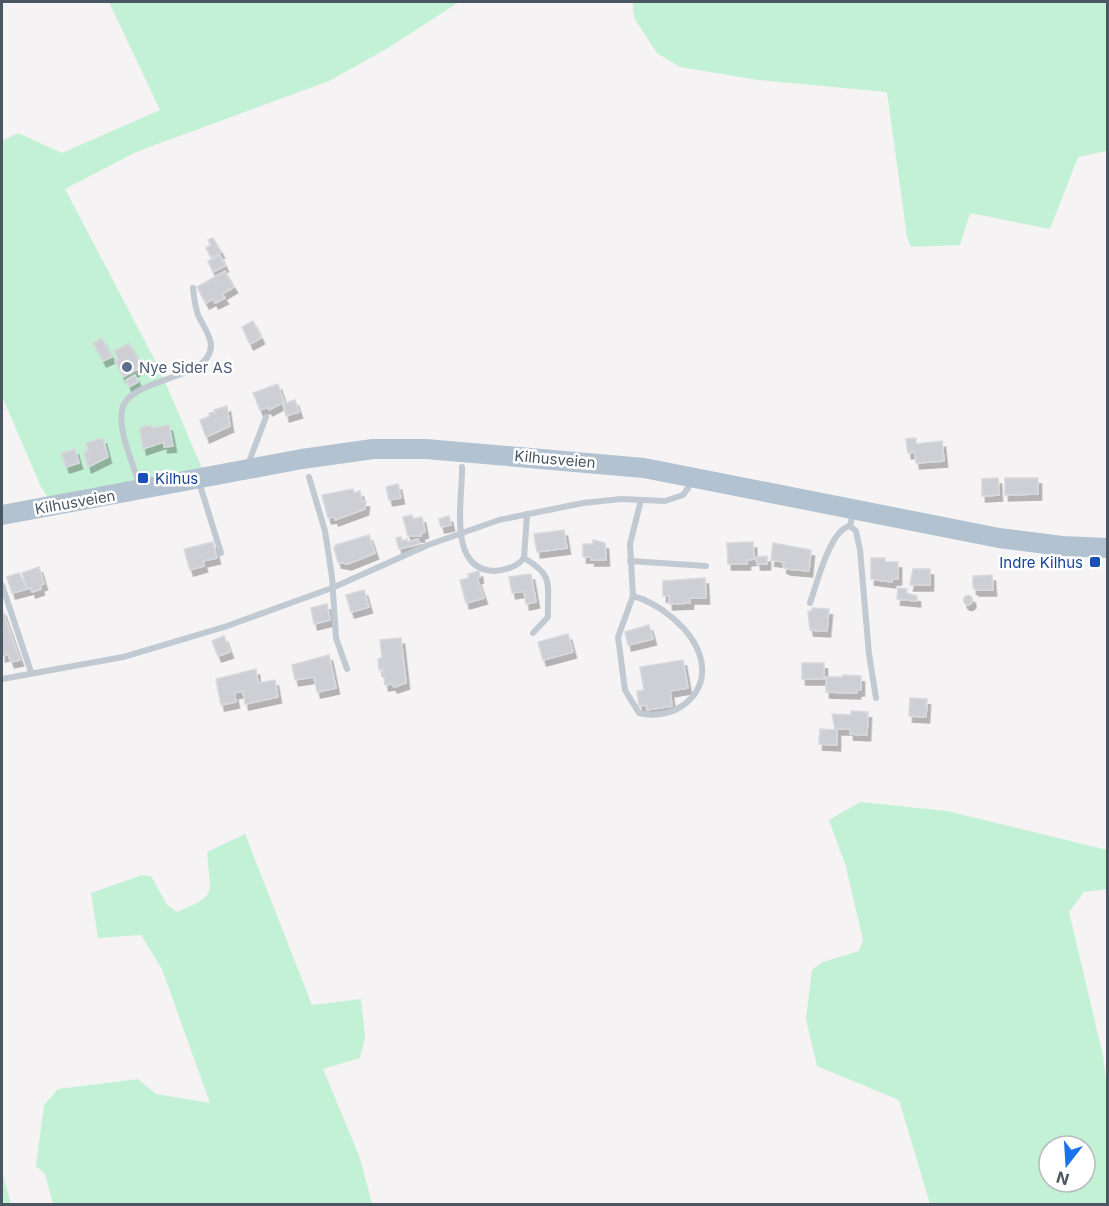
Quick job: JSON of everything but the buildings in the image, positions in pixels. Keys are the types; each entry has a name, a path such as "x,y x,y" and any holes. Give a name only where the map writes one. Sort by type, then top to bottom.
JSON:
{"main road":[{"name":"Kilhusveien","path":"2,515 342,453 405,448 573,460 695,477 852,517 1062,546 1107,548"}],"lane":[{"path":"140,491 124,431 122,407 129,396 183,374 208,356 211,345 195,306 193,288"},
{"path":"246,469 266,417"},
{"path":"462,467 459,533 467,554 481,568 501,570 518,565 524,558 527,514"},
{"path":"309,477 325,531 336,638 347,669"},
{"path":"2,679 129,655 227,626 332,588 459,533 527,514 583,503 675,499 687,490 695,477"},
{"path":"198,478 221,552"},
{"path":"633,596 669,614 695,645 701,657 701,682 697,692 681,708 667,713 639,713 625,690 618,637 633,596 630,561 632,534 641,500"},
{"path":"810,603 831,545 852,517"},
{"path":"852,517 860,550 876,698"},
{"path":"524,558 542,568 547,577 548,617 533,633"},
{"path":"630,561 706,566"},
{"path":"2,585 31,672"}],"green space":[{"path":"109,2 459,2 388,48 329,81 136,152 65,189 159,368 204,473 59,514 41,487 2,396 2,141 18,133 62,153 160,110"},
{"path":"633,2 1107,2 1107,151 1078,157 1050,229 970,213 960,245 911,247 907,237 887,92 758,80 680,67 657,53 634,18"},
{"path":"860,802 947,811 1107,850 1107,889 1084,892 1069,912 1103,1056 1108,1097 1107,1204 930,1204 899,1100 817,1066 806,1019 812,970 823,962 859,951 863,940 846,867 829,820"},
{"path":"245,834 312,1005 361,999 365,1037 360,1058 323,1069 360,1158 372,1204 53,1204 45,1174 36,1166 44,1105 58,1089 138,1079 156,1094 210,1103 162,969 141,935 98,938 91,893 142,875 151,876 167,905 177,912 200,901 209,891 207,852"},
{"path":"2,1172 11,1204 2,1204"}],"place":[{"name":"Nye Sider AS","path":"127,367"},
{"name":"Kilhus","path":"143,478"},
{"name":"Indre Kilhus","path":"1095,562"}]}
